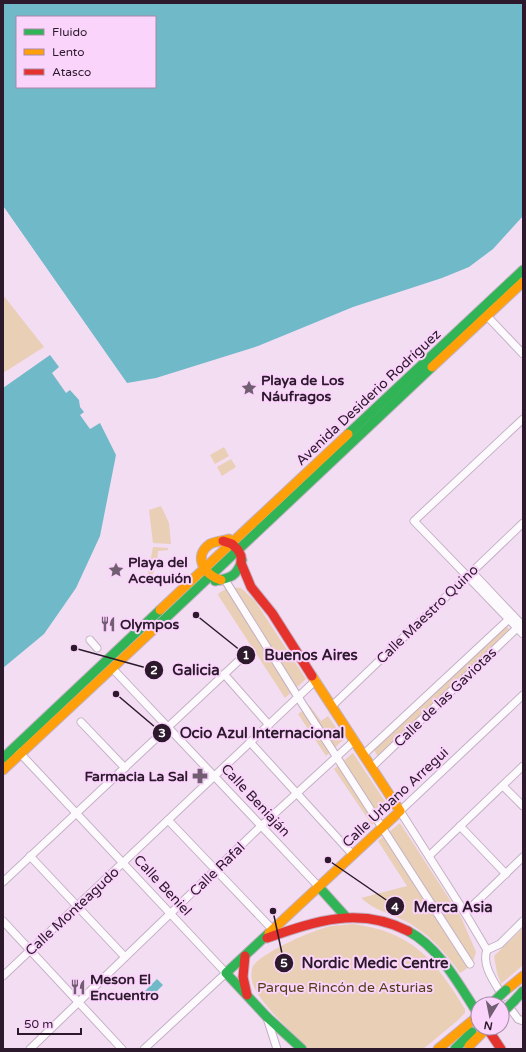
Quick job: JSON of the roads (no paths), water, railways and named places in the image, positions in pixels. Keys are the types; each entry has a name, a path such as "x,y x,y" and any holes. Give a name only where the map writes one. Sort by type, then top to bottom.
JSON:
{"main road":[{"name":"Avenida Desiderio Rodríguez","path":"244,538 523,270"},
{"name":"Avenida Desiderio Rodríguez","path":"244,538 522,285"},
{"path":"3,770 17,751 207,573 231,545 244,538"},
{"path":"231,545 244,538"},
{"path":"200,585 223,580 234,576 238,572 241,562 244,538"},
{"path":"251,588 238,581 223,580 207,573 202,559 204,551 210,544 218,541 231,545 241,556 241,562 251,588 272,613 332,706 356,740 400,811"},
{"path":"3,758 17,751 112,668 200,585 207,573"},
{"name":"Calle Urbano Arregui","path":"226,973 400,811"},
{"name":"Calle Beniaján","path":"319,887 346,917"},
{"path":"263,939 326,919 358,916 379,919 402,928 422,941 438,956 470,1003"},
{"path":"248,996 243,977 246,956 260,950 298,928"},
{"name":"Calle Beniel","path":"226,973 267,1017"},
{"path":"510,996 523,976"},
{"path":"510,996 523,982"},
{"path":"510,996 523,991"},
{"path":"267,1017 288,1049"},
{"path":"267,1017 302,1049"},
{"path":"438,1049 470,1032"},
{"path":"455,1049 470,1034"},
{"path":"467,1049 472,1036"},
{"path":"492,1036 500,1049"}],"street":[{"path":"487,316 523,354"},
{"path":"523,419 414,521 470,574 520,627 523,634"},
{"name":"Calle Maestro Quino","path":"332,706 523,523"},
{"path":"470,574 509,619 520,627"},
{"path":"223,580 470,964"},
{"name":"Calle de las Gaviotas","path":"364,754 509,619"},
{"name":"Calle de las Gaviotas","path":"372,766 520,627"},
{"path":"90,640 96,648"},
{"path":"3,882 249,651"},
{"name":"Calle Beniaján","path":"112,668 319,887"},
{"path":"224,674 269,725"},
{"name":"Calle Monteagudo","path":"3,976 316,680"},
{"name":"Calle Urbano Arregui","path":"400,811 523,695"},
{"path":"79,719 125,768"},
{"name":"Calle Rafal","path":"30,1049 262,826 356,740"},
{"path":"250,742 353,855"},
{"name":"Calle Beniel","path":"17,751 226,973"},
{"path":"429,856 523,766"},
{"path":"503,786 523,806"},
{"path":"400,811 487,950 485,958 486,962 510,1009 518,1019 523,1021"},
{"path":"168,820 273,930"},
{"path":"460,826 506,874"},
{"path":"30,856 126,957"},
{"path":"465,913 523,857"},
{"path":"3,921 122,1049"},
{"path":"487,950 500,944 523,921"},
{"name":"Calle Urbano Arregui","path":"144,1049 226,973"},
{"name":"Calle Beniel","path":"267,1017 277,1049"}],"water":[{"path":"3,3 523,3 523,216 493,249 469,267 442,278 353,307 258,346 156,378 127,383 3,206"},
{"path":"50,355 59,367 52,373 66,393 70,390 79,400 80,407 84,412 80,415 90,429 100,423 116,455 100,536 76,588 44,634 3,668 3,388"},
{"path":"157,979 163,985 147,1001 144,999 143,1000 140,996"}],"place":[{"name":"Playa de Los Náufragos","path":"249,388"},
{"name":"Playa del Acequión","path":"116,570"},
{"name":"Buenos Aires","path":"196,615"},
{"name":"Olympos","path":"108,624"},
{"name":"Galicia","path":"74,648"},
{"name":"Ocio Azul Internacional","path":"116,694"},
{"name":"Farmacia La Sal","path":"200,776"},
{"name":"Merca Asia","path":"328,860"},
{"name":"Nordic Medic Centre","path":"273,911"},
{"name":"Meson El Encuentro","path":"78,987"}],"park label":[{"name":"Parque Rincón de Asturias","path":"345,987"}]}
